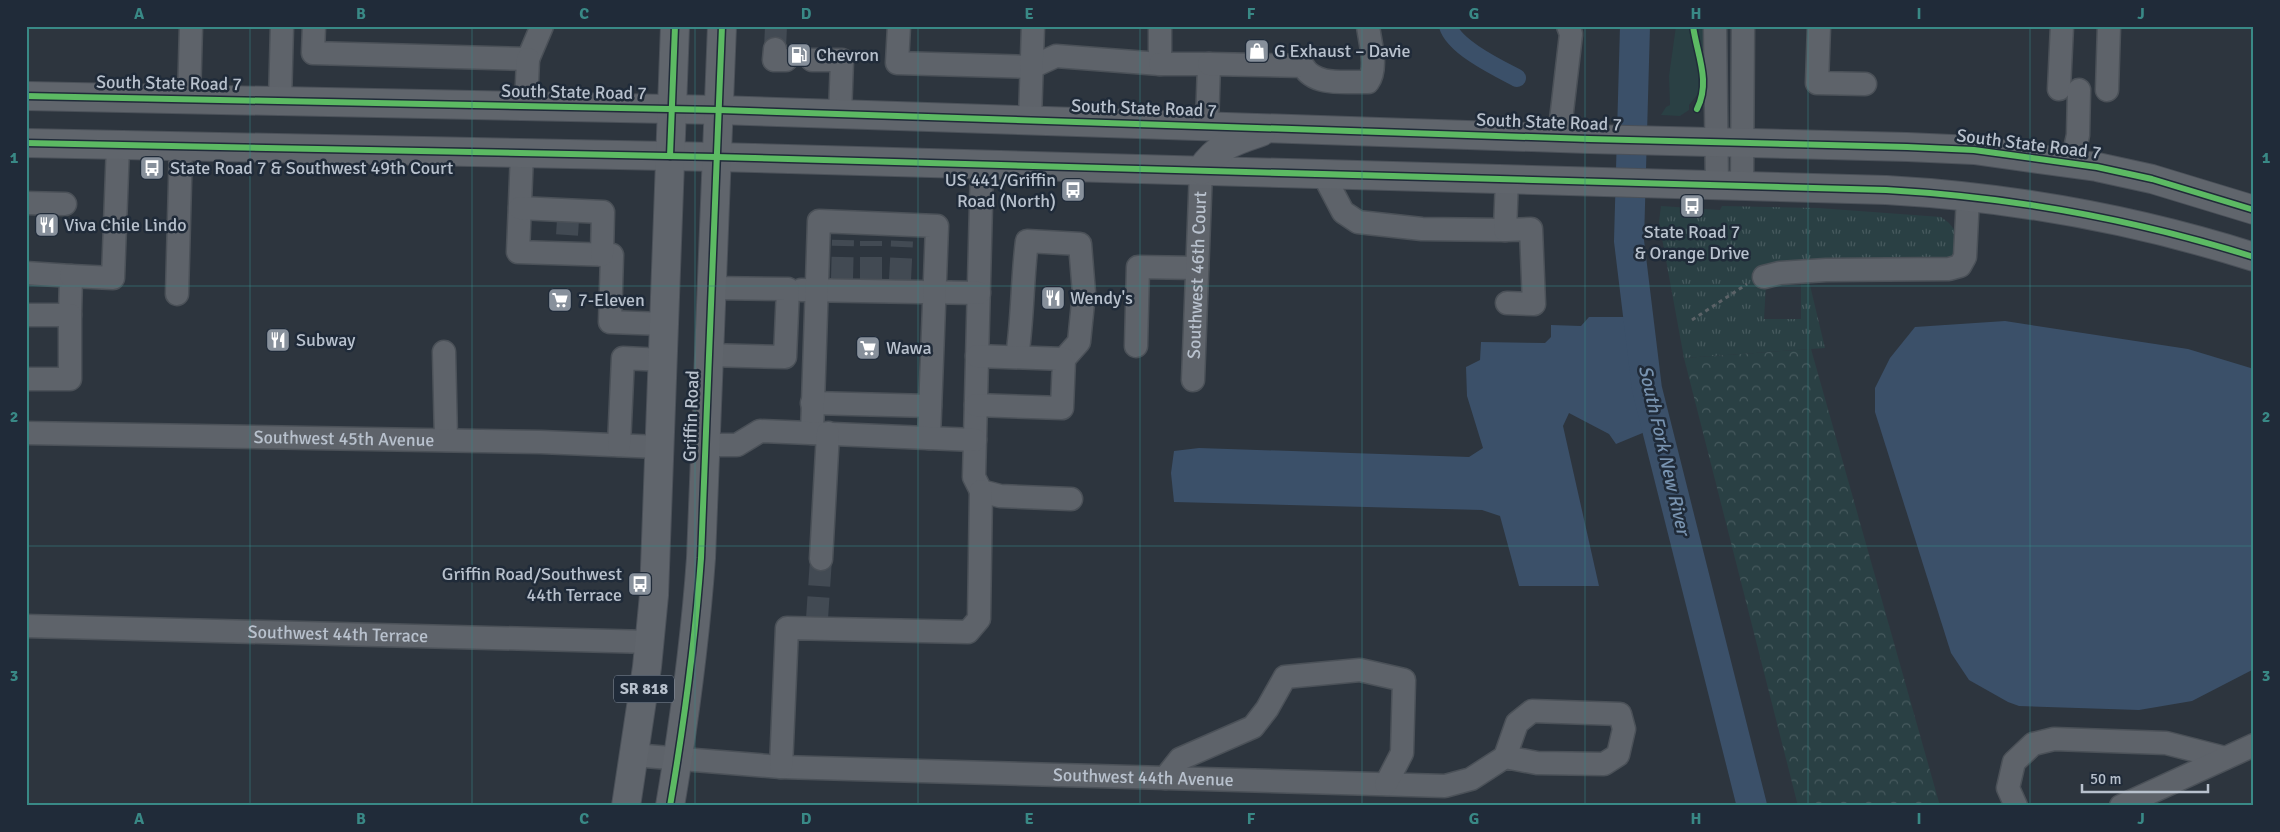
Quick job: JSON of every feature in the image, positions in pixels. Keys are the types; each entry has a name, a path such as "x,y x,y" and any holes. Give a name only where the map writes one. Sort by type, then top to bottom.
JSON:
{"main road":[{"name":"Griffin Road","path":"626,806 650,642 663,360 675,26"},
{"name":"Griffin Road","path":"670,806 696,632 722,26"},
{"name":"South State Road 7","path":"26,96 718,110 1974,150 2072,163 2152,179 2254,210"},
{"path":"1201,170 1210,156 1229,143 1276,127"},
{"path":"26,143 716,157 1886,190 1968,197 2054,208 2130,223 2199,240 2254,257"},
{"path":"2199,240 2233,241 2254,237"}],"street":[{"path":"189,99 190,26"},
{"path":"280,101 282,26"},
{"path":"314,26 313,53 528,59"},
{"path":"526,106 528,59 542,26"},
{"path":"899,26 898,63 1032,67 1056,56 1160,64 1304,66 1308,74 1317,80 1368,82 1372,76 1373,66 1368,26"},
{"path":"1030,119 1034,26"},
{"path":"1160,26 1160,64"},
{"path":"1559,137 1571,34 1568,26"},
{"path":"1715,26 1730,142"},
{"path":"1730,186 1730,142 1743,26"},
{"path":"1819,26 1817,83 1865,84"},
{"path":"2062,26 2069,90 2078,135 2072,163"},
{"path":"2107,90 2109,26"},
{"path":"812,60 842,60 840,114"},
{"path":"1206,125 1210,64"},
{"path":"26,273 113,278 118,145"},
{"path":"177,294 181,145"},
{"path":"522,153 518,252 603,212 602,255"},
{"path":"781,767 788,628 817,624 968,632 979,619 981,491 974,477 982,165"},
{"name":"Southwest 46th Court","path":"1193,380 1201,170"},
{"path":"1323,174 1343,212 1358,222 1422,229 1531,229 1534,304 1507,303"},
{"path":"1505,230 1507,179"},
{"path":"1764,277 1806,271 1949,269 1960,266 1965,256 1968,197"},
{"path":"26,203 65,204"},
{"path":"520,208 567,230 602,255 612,255 610,322 664,324"},
{"path":"821,559 820,433 812,403 819,220 844,231 902,233 936,226 929,438"},
{"path":"976,405 1062,408 1064,359 1079,342 1084,293 1080,244 1026,241 1022,276 1021,332 1017,357"},
{"path":"1136,346 1138,267 1197,268"},
{"path":"26,379 70,379 71,276"},
{"path":"711,288 816,290 842,285 871,285 899,286 933,292 979,293"},
{"path":"708,355 785,357 788,289"},
{"path":"26,315 70,315"},
{"path":"444,352 446,440"},
{"path":"977,356 1064,359"},
{"path":"619,445 623,358 663,360"},
{"path":"812,403 930,406"},
{"path":"705,445 737,445 760,432 975,440"},
{"name":"Southwest 45th Avenue","path":"26,433 446,440 659,447"},
{"path":"981,491 1000,496 1071,499"},
{"name":"Southwest 44th Terrace","path":"26,626 650,642"},
{"path":"1165,778 1180,759 1253,727 1267,709 1285,677 1360,670 1404,680 1402,753 1386,784"},
{"path":"1532,711 1620,714 1624,729 1618,755 1604,764 1537,763 1505,757 1517,723 1532,711"},
{"path":"2016,806 2008,788 2014,762 2033,744 2054,739 2166,743 2225,758"},
{"path":"2121,806 2254,745"},
{"name":"Southwest 44th Avenue","path":"633,755 781,767 1445,786 1471,779 1505,757"}],"path":[{"path":"1692,320 1743,287 1764,277"}],"green space":[{"path":"1676,26 1705,26 1706,68 1701,74 1701,90 1689,105 1689,110 1680,116 1661,115 1666,107 1670,105 1669,76"},
{"path":"1661,206 1720,210 1722,206 1818,208 1941,217 1957,233 1953,261 1767,267 1764,319 1801,319 1801,284 1803,279 1808,277 1825,348 1684,358 1659,222"},
{"path":"1811,349 1940,806 1798,806 1684,358"}],"water":[{"path":"1589,317 1638,317 1647,389 1645,432 1616,444 1609,434 1569,413 1563,426 1599,586 1519,586 1500,516 1482,510 1174,502 1171,473 1174,451 1199,448 1469,457 1483,448 1467,396 1466,367 1480,360 1481,342 1545,343 1551,337 1551,325 1581,326"},
{"path":"2005,321 2188,349 2254,369 2254,669 2192,701 2139,710 2019,706 2008,702 1969,680 1951,653 1875,412 1875,388 1890,358 1915,327"}],"waterway":[{"path":"1448,26 1452,34 1467,49 1488,63 1517,78"},
{"name":"South Fork New River","path":"1635,26 1629,241 1647,389 1752,806"}],"tunnel":[{"path":"775,49 776,26"},
{"path":"567,235 568,220"},
{"path":"842,279 843,240"},
{"path":"871,241 871,279"},
{"path":"900,280 902,241"},
{"path":"817,619 821,559"}],"cycle path":[{"path":"670,156 675,26"},
{"path":"670,806 689,682 701,558 722,26"},
{"path":"1693,26 1703,78 1701,99 1697,109"},
{"path":"26,96 719,110 1974,150 2097,167 2152,179 2254,210"},
{"path":"26,143 716,157 1886,190 1979,198 2072,212 2163,231 2254,257"}],"place":[{"name":"G Exhaust – Davie","path":"1257,51"},
{"name":"Chevron","path":"799,55"},
{"name":"State Road 7 & Southwest 49th Court","path":"152,168"},
{"name":"US 441/Griffin Road (North)","path":"1073,190"},
{"name":"State Road 7 & Orange Drive","path":"1692,206"},
{"name":"Viva Chile Lindo","path":"47,225"},
{"name":"Wendy's","path":"1053,298"},
{"name":"7-Eleven","path":"560,300"},
{"name":"Subway","path":"278,340"},
{"name":"Wawa","path":"868,348"},
{"name":"Griffin Road/Southwest 44th Terrace","path":"640,584"}]}
